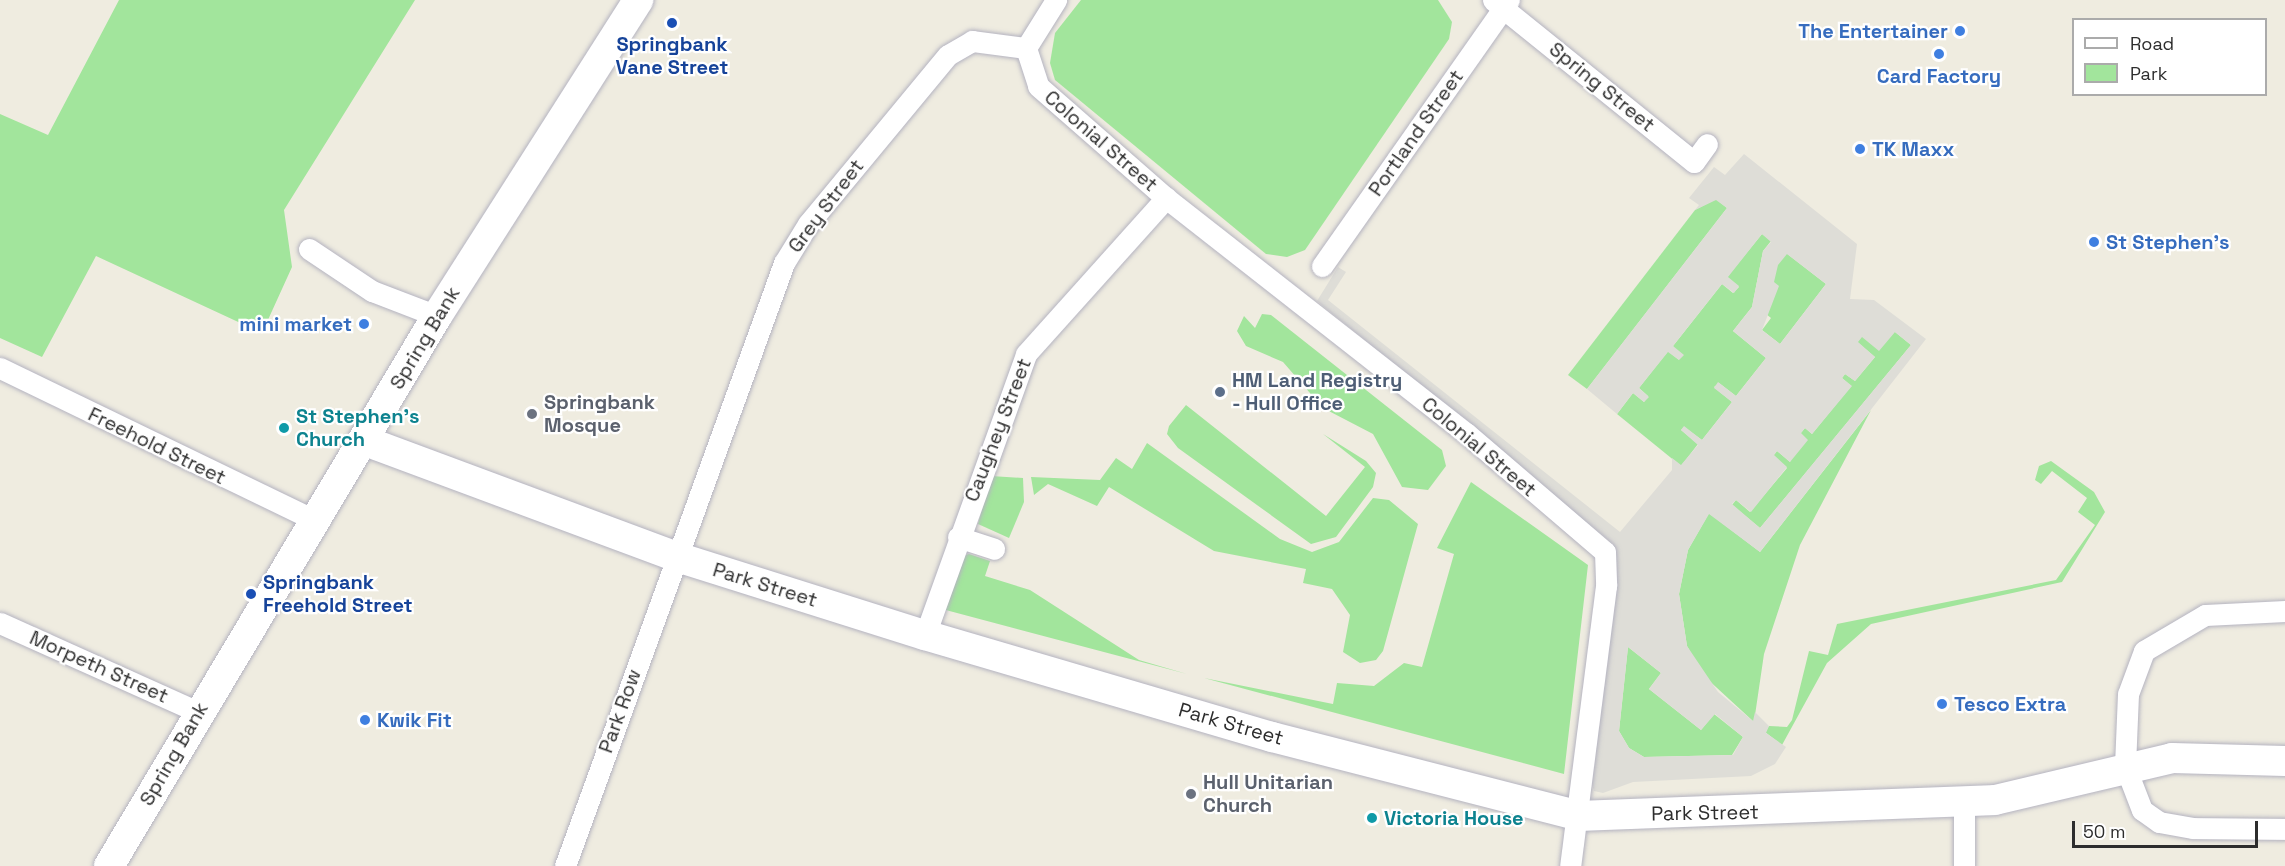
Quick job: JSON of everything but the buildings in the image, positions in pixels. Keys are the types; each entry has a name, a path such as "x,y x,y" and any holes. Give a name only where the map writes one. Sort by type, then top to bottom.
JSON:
{"street":[{"name":"Spring Bank","path":"109,866 198,712 365,441 437,316 638,0"},
{"path":"1026,48 1056,0"},
{"name":"Spring Street","path":"1501,3 1694,162 1707,144"},
{"name":"Portland Street","path":"1322,266 1501,3"},
{"name":"Grey Street","path":"677,557 784,263 808,224 948,54 972,41 1026,48"},
{"name":"Colonial Street","path":"1026,48 1038,86 1166,198 1466,433 1605,552 1606,586 1580,816"},
{"name":"Caughey Street","path":"925,635 958,537 1026,354 1166,198"},
{"path":"309,249 372,291 437,316"},
{"name":"Freehold Street","path":"0,368 316,521"},
{"name":"Park Street","path":"365,441 677,557 925,635 1272,737 1580,816 1995,800 2125,766 2172,758 2285,761"},
{"path":"958,537 994,549"},
{"name":"Park Row","path":"565,866 677,557"},
{"path":"2285,611 2205,615 2144,651 2128,694 2125,766 2142,810 2159,822 2193,828 2285,829"},
{"name":"Morpeth Street","path":"0,623 198,712"},
{"path":"1964,801 1964,866"},
{"path":"1570,866 1580,816"}],"green space":[{"path":"119,0 415,0 284,210 292,267 262,333 96,256 42,357 0,338 0,114 48,135"},
{"path":"1081,0 1438,0 1452,22 1449,39 1305,250 1287,257 1266,254 1055,80 1050,63 1055,33"},
{"path":"1716,199 1727,208 1587,389 1568,375 1695,210"},
{"path":"1762,234 1771,241 1763,251 1752,307 1733,331 1766,358 1736,396 1719,383 1714,387 1732,402 1702,440 1684,427 1681,430 1698,444 1681,466 1617,414 1633,393 1644,402 1648,396 1639,388 1668,351 1679,360 1673,346 1722,284 1733,293 1739,287 1727,277"},
{"path":"1786,253 1826,284 1780,344 1762,330 1771,318 1766,314 1777,265"},
{"path":"1262,314 1271,315 1442,450 1446,466 1428,490 1402,487 1373,434 1323,408 1283,362 1246,346 1237,331 1244,316 1255,328"},
{"path":"1895,332 1911,345 1760,528 1732,505 1736,500 1750,512 1787,468 1773,456 1777,451 1790,462 1800,434 1805,428 1812,434 1851,386 1842,378 1845,374 1855,381 1875,357 1857,342 1862,336"},
{"path":"1186,405 1326,516 1365,467 1323,434 1366,461 1376,473 1373,487 1336,537 1311,544 1178,448 1167,434 1169,426"},
{"path":"1871,410 1800,545 1764,654 1754,722 1704,676 1687,646 1679,594 1688,550 1709,513 1760,552"},
{"path":"1147,443 1280,539 1312,552 1339,542 1373,498 1389,500 1418,524 1383,651 1376,660 1360,663 1343,652 1350,615 1332,589 1303,583 1306,569 1214,551 1109,487 1097,506 1048,484 1034,495 1031,477 1100,480 1116,458 1132,469"},
{"path":"2051,461 2094,492 2105,512 2062,582 1871,624 1827,663 1782,745 1765,732 1769,726 1787,727 1792,720 1809,651 1828,655 1837,624 2056,580 2095,525 2078,512 2087,498 2052,471 2041,484 2035,480 2039,466"},
{"path":"991,476 1023,478 1024,502 1009,538 978,524"},
{"path":"1471,482 1588,565 1564,774 1204,678 1333,704 1337,683 1374,686 1404,663 1422,667 1454,554 1437,548"},
{"path":"969,554 990,561 985,576 1030,590 1139,660 1187,674 942,609 963,556"},
{"path":"1628,647 1661,673 1649,689 1701,730 1714,714 1743,737 1732,755 1644,757 1629,748 1619,731"}],"shaded area":[{"path":"1744,154 1857,244 1850,299 1874,300 1926,339 1760,552 1709,514 1688,550 1679,594 1687,646 1718,692 1753,721 1755,712 1769,726 1766,733 1786,747 1775,764 1751,776 1633,782 1603,793 1594,791 1591,781 1613,544 1317,301 1338,267 1346,272 1328,300 1620,532 1672,470 1672,458 1681,465 1698,445 1681,430 1684,426 1702,440 1732,402 1714,388 1718,382 1736,396 1766,358 1733,331 1752,307 1763,251 1771,242 1762,234 1728,277 1739,286 1734,293 1722,284 1673,346 1684,355 1679,360 1668,352 1639,388 1649,397 1644,402 1633,393 1617,414 1587,389 1727,208 1716,200 1695,210 1699,205 1689,198 1714,167 1725,175","holes":["1787,254 1826,284 1780,344 1762,330 1779,286 1774,282 1778,265","1895,332 1911,345 1760,528 1732,504 1736,500 1751,512 1787,467 1774,455 1777,451 1790,462 1808,440 1801,433 1805,428 1812,434 1852,386 1842,378 1845,374 1855,381 1875,357 1858,342 1862,337 1879,351","1628,647 1661,673 1649,689 1701,730 1715,714 1743,737 1733,755 1644,757 1629,748 1619,731"]}],"place":[{"name":"Springbank Vane Street","path":"672,23"},
{"name":"The Entertainer","path":"1960,31"},
{"name":"Card Factory","path":"1939,54"},
{"name":"TK Maxx","path":"1860,149"},
{"name":"St Stephen's","path":"2094,242"},
{"name":"mini market","path":"364,324"},
{"name":"HM Land Registry - Hull Office","path":"1220,392"},
{"name":"Springbank Mosque","path":"532,414"},
{"name":"St Stephen's Church","path":"284,428"},
{"name":"Springbank Freehold Street","path":"251,594"},
{"name":"Tesco Extra","path":"1942,704"},
{"name":"Kwik Fit","path":"365,720"},
{"name":"Hull Unitarian Church","path":"1191,794"},
{"name":"Victoria House","path":"1372,818"}]}
